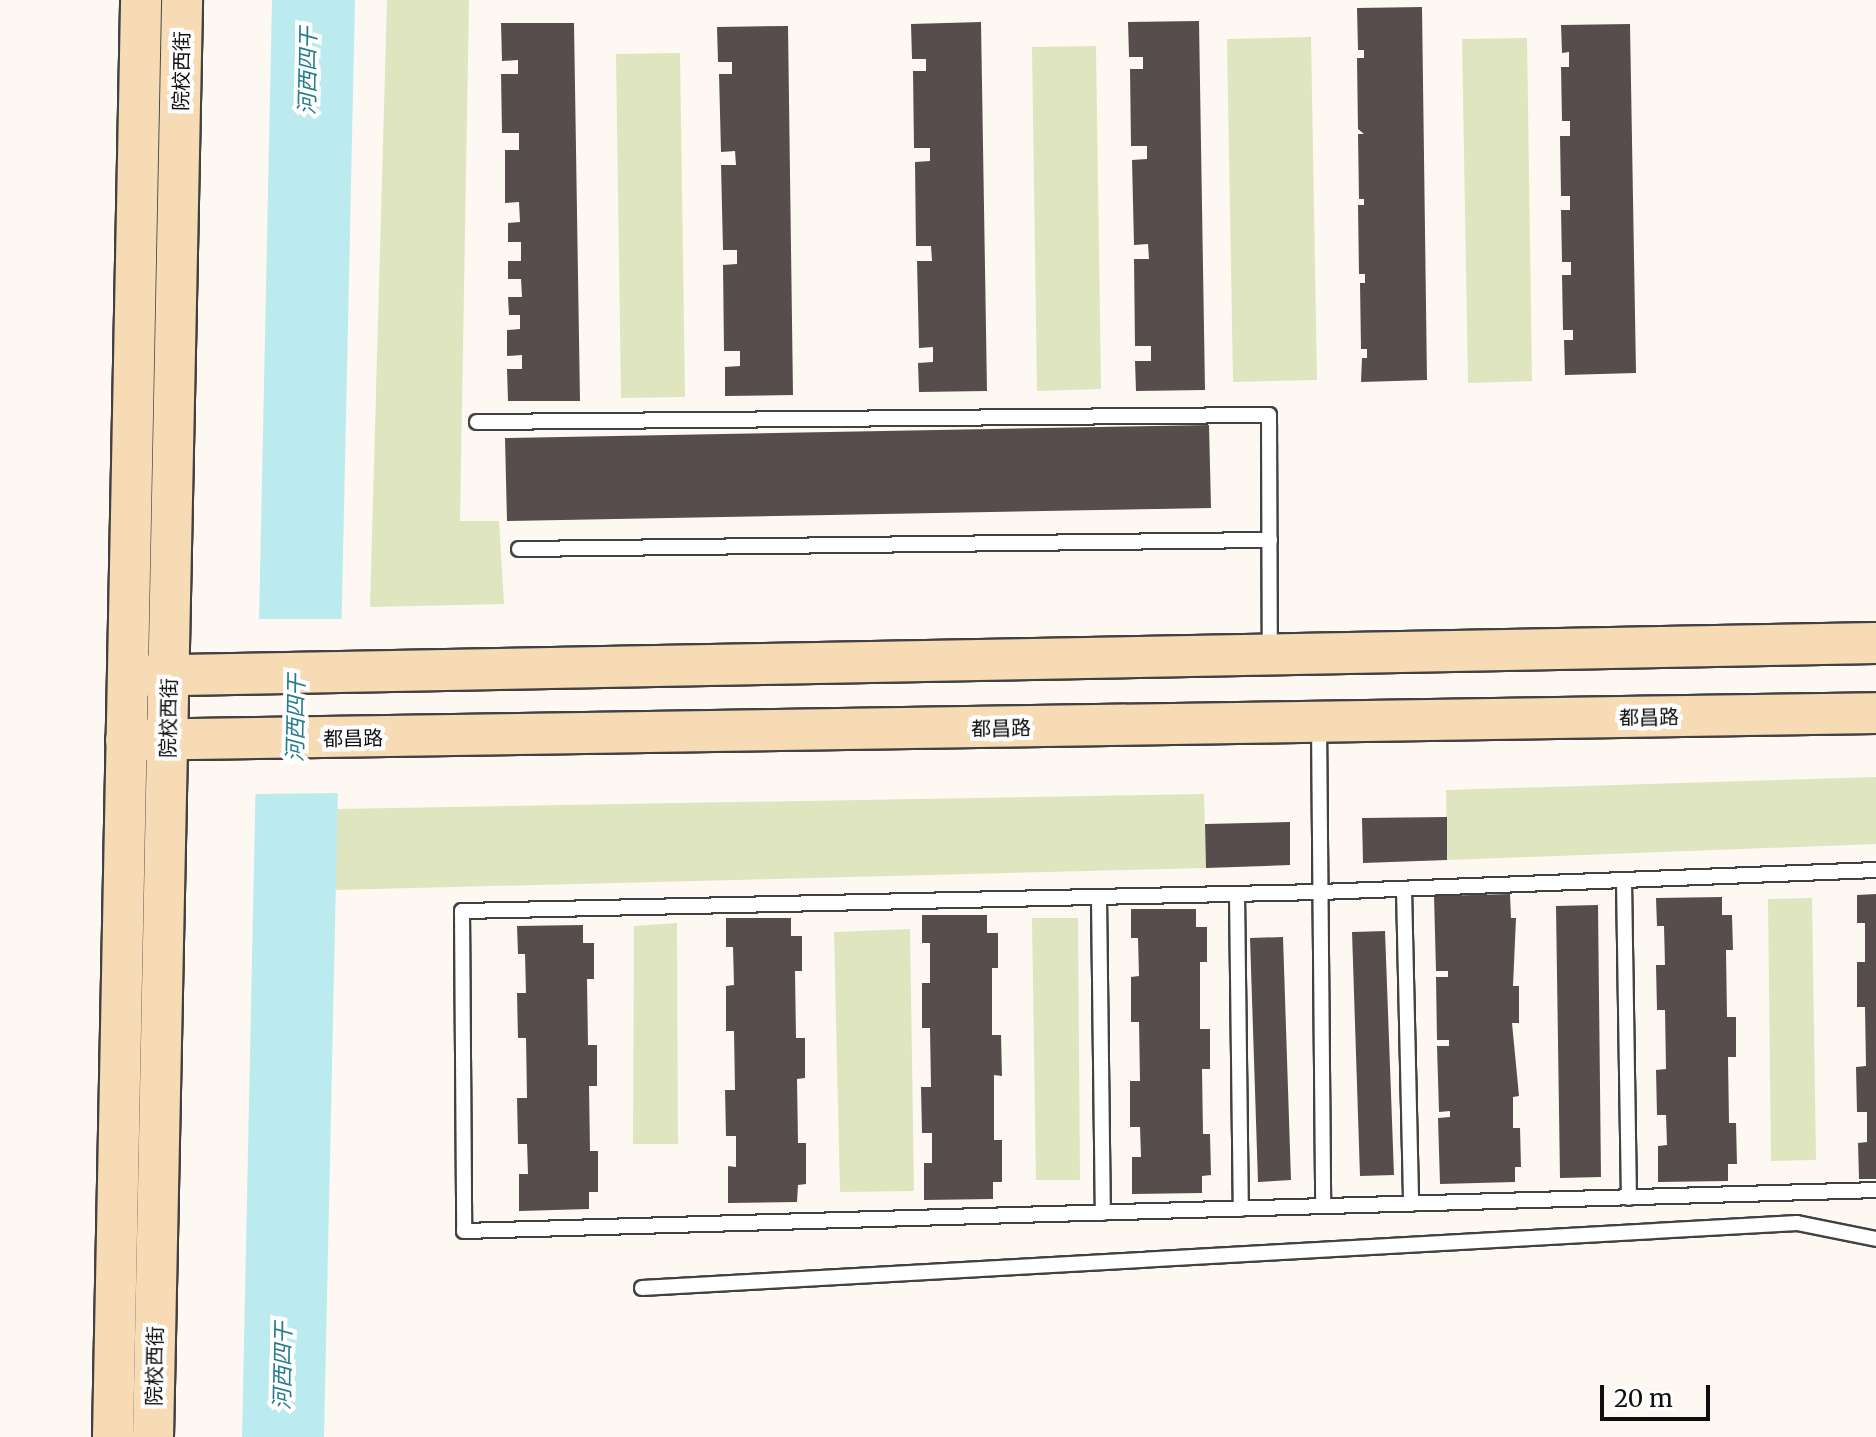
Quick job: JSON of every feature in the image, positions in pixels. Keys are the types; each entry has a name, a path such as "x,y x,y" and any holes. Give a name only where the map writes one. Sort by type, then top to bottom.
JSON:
{"main road":[{"name":"院校西街","path":"113,1437 141,0"},
{"name":"院校西街","path":"153,1437 182,0"},
{"path":"128,676 1876,643"},
{"name":"都昌路","path":"126,740 1876,713"}],"lane":[{"path":"477,422 1269,415 1270,654"},
{"path":"519,549 1270,540"},
{"path":"1319,723 1323,1206"},
{"path":"1876,870 1320,892 462,911 464,1231 1876,1190"},
{"path":"1624,881 1629,1198"},
{"path":"1404,889 1411,1204"},
{"path":"1237,894 1241,1209"},
{"path":"1099,897 1103,1213"},
{"path":"642,1288 1797,1223 1876,1239"}],"green space":[{"path":"387,0 469,0 460,521 499,521 504,604 370,607"},
{"path":"1311,37 1317,380 1233,382 1227,39"},
{"path":"1527,38 1532,381 1468,383 1462,39"},
{"path":"1096,46 1101,389 1037,391 1032,47"},
{"path":"680,53 685,397 621,398 616,54"},
{"path":"1876,777 1876,844 1447,860 1446,790"},
{"path":"1204,794 1206,868 335,890 337,809"},
{"path":"1812,898 1816,1160 1771,1161 1768,899"},
{"path":"1032,918 1078,918 1080,1180 1036,1180"},
{"path":"677,923 678,1144 633,1144 634,926"},
{"path":"910,929 914,1191 840,1192 834,932"}],"water":[{"name":"河西四干","path":"272,0 355,0 324,1437 242,1437"}],"pier":[{"path":"255,619 345,619 341,793 251,794"}],"building":[{"path":"1422,7 1427,380 1361,382 1362,358 1367,358 1367,349 1361,349 1360,283 1365,283 1365,274 1359,274 1358,205 1364,205 1364,199 1359,199 1358,134 1364,134 1358,129 1357,58 1364,58 1364,50 1358,50 1357,8"},
{"path":"1199,21 1205,390 1136,391 1135,361 1151,361 1151,346 1135,346 1134,259 1149,259 1148,244 1134,245 1132,160 1147,159 1147,146 1131,146 1130,69 1143,69 1143,57 1129,57 1128,22"},
{"path":"981,22 987,391 919,392 918,363 933,362 933,347 919,348 917,261 932,261 931,246 916,246 915,162 930,161 930,148 914,148 913,71 926,71 926,59 912,59 911,24"},
{"path":"501,23 574,23 580,401 508,401 507,369 522,369 522,355 507,356 507,330 520,329 520,315 509,315 508,297 522,297 521,279 508,279 508,261 521,261 521,242 508,242 508,223 520,222 519,202 505,203 505,150 519,150 519,133 502,133 501,74 518,74 518,60 502,61"},
{"path":"1630,24 1636,373 1565,375 1564,340 1573,340 1573,330 1563,330 1562,275 1571,275 1571,262 1562,262 1561,210 1570,210 1570,196 1561,196 1560,136 1570,136 1570,121 1562,121 1561,67 1569,67 1569,52 1562,53 1561,25"},
{"path":"788,26 793,395 725,396 725,367 740,366 740,351 724,351 723,265 737,264 737,250 723,250 721,165 736,165 735,151 721,152 719,74 732,74 732,62 718,62 717,27"},
{"path":"1209,425 1211,508 507,521 505,438"},
{"path":"1447,817 1447,860 1363,863 1362,818"},
{"path":"1290,822 1290,865 1206,868 1205,824"},
{"path":"1510,894 1511,918 1516,918 1513,986 1519,986 1519,1023 1512,1023 1519,1096 1513,1097 1513,1128 1520,1128 1521,1167 1515,1167 1515,1182 1440,1184 1438,1118 1450,1117 1450,1111 1439,1112 1437,1046 1449,1046 1449,1040 1437,1040 1436,977 1448,977 1448,971 1436,971 1434,896"},
{"path":"1876,894 1876,1179 1859,1179 1858,1143 1867,1142 1867,1112 1857,1112 1856,1067 1866,1066 1865,1007 1857,1007 1857,962 1865,962 1865,923 1857,923 1857,895"},
{"path":"1722,897 1722,915 1732,915 1733,950 1726,950 1727,1017 1736,1017 1736,1057 1728,1057 1729,1123 1736,1123 1737,1164 1728,1164 1728,1181 1658,1182 1658,1146 1667,1145 1666,1115 1657,1115 1656,1070 1666,1069 1665,1010 1657,1010 1656,965 1665,965 1664,926 1657,926 1656,898"},
{"path":"1598,905 1601,1177 1560,1178 1556,906"},
{"path":"1131,909 1196,909 1196,927 1207,927 1207,962 1200,962 1200,1029 1210,1029 1210,1069 1202,1069 1203,1134 1210,1134 1211,1175 1202,1176 1202,1193 1132,1194 1132,1157 1141,1157 1140,1127 1130,1127 1130,1081 1140,1081 1139,1022 1131,1022 1131,977 1139,976 1138,938 1131,938"},
{"path":"922,915 987,915 987,933 998,933 998,968 992,968 992,1035 1001,1035 1002,1076 994,1075 994,1140 1002,1140 1002,1182 993,1182 993,1199 924,1200 924,1163 932,1163 932,1133 922,1133 921,1087 931,1087 930,1028 922,1028 922,983 930,983 930,943 922,943"},
{"path":"726,918 791,918 791,936 802,936 802,971 795,971 796,1038 805,1038 805,1078 797,1079 798,1143 806,1143 806,1184 798,1185 797,1202 728,1203 728,1166 736,1167 736,1136 726,1136 725,1090 735,1090 734,1031 726,1031 726,986 734,985 733,947 726,947"},
{"path":"583,925 583,943 594,943 594,979 587,979 588,1045 597,1045 597,1086 589,1086 590,1151 598,1151 598,1192 589,1192 589,1209 519,1211 519,1174 528,1174 527,1144 518,1144 517,1098 527,1098 526,1038 518,1038 517,993 526,993 525,954 518,954 517,926"},
{"path":"1385,931 1394,1175 1360,1176 1352,932"},
{"path":"1283,937 1291,1180 1258,1182 1250,938"}]}
